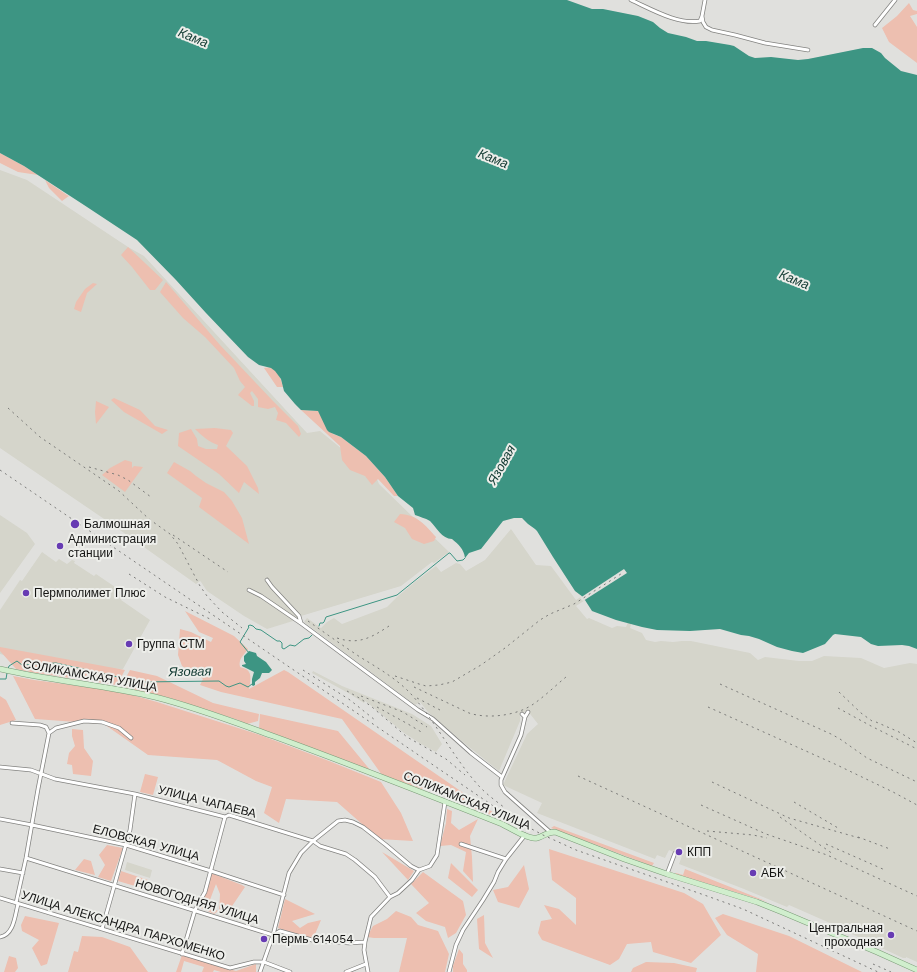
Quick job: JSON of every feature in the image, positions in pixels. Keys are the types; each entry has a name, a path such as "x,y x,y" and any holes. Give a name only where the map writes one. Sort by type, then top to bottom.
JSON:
{"main road":[{"name":"СОЛИКАМСКАЯ УЛИЦА","path":"0,669 155,697 195,709 308,749 502,824 525,835 537,838 550,832"},
{"path":"550,832 555,832 667,874 757,902 871,949 917,970"}],"street":[{"path":"631,0 683,21 694,22 700,20 702,16"},
{"path":"705,0 702,16 703,22 706,27 712,30 765,43 808,50"},
{"path":"875,25 895,0"},
{"path":"267,580 299,616 302,624"},
{"path":"249,590 261,596 302,624 340,654 437,722 471,753 502,777"},
{"path":"528,712 525,717 521,735 502,777 501,785 505,792 550,832"},
{"path":"522,714 525,717"},
{"path":"49,733 56,728 84,721 102,722 119,728 131,738"},
{"path":"0,937 10,931 14,921 49,733 46,727 40,725 12,723"},
{"name":"УЛИЦА ЧАПАЕВА","path":"0,767 31,770 55,779 136,794 225,817 230,815 313,841 320,846 346,854 356,860 375,877 390,897"},
{"path":"102,929 130,830 136,794"},
{"path":"368,972 364,950 371,917 390,897 398,893 412,880 419,870 430,866 437,855 445,802"},
{"path":"182,954 195,910 205,892 225,817"},
{"name":"ЕЛОВСКАЯ УЛИЦА","path":"0,820 32,825 126,845 284,895"},
{"path":"260,972 273,935 289,873 301,853 313,841 338,821 345,820 363,827 411,866 419,870"},
{"path":"449,972 456,945 463,930 494,882 506,859 525,835"},
{"path":"461,844 506,859"},
{"path":"667,874 675,853"},
{"name":"НОВОГОДНЯЯ УЛИЦА","path":"26,858 273,935 280,931 312,940 349,943 365,942"},
{"path":"0,869 23,873"},
{"name":"УЛИЦА АЛЕКСАНДРА ПАРХОМЕНКО","path":"0,898 230,968 254,962 264,962"},
{"path":"264,962 290,972"},
{"path":"346,972 366,964"}],"shaded area":[{"path":"909,3 913,10 917,11 917,14 910,16 917,27 917,63 889,42 882,28 897,16"},
{"path":"0,153 38,175 18,172 0,163"},
{"path":"0,170 27,180 144,256 307,433 320,431 376,477 379,484 449,552 434,563 432,562 401,586 301,616 293,621 267,629 244,616 207,591 200,581 196,584 0,448"},
{"path":"45,180 69,196 62,201 49,188"},
{"path":"128,247 163,280 155,290 150,290 121,255"},
{"path":"166,282 220,345 298,426 301,434 299,437 286,423 276,420 278,413 275,407 268,409 258,407 258,399 252,391 250,393 254,401 254,406 238,395 245,387 240,381 234,368 205,337 183,318 160,292"},
{"path":"93,283 97,284 87,293 81,312 74,309 76,302 85,289"},
{"path":"264,368 274,369 276,371 283,387 277,387"},
{"path":"114,398 140,410 155,426 168,430 162,434 124,412 111,400"},
{"path":"96,401 109,407 96,424 95,412"},
{"path":"301,410 318,411 333,434 341,437 366,456 385,477 398,496 394,496 378,479 372,485 365,476 350,470 342,460 340,446"},
{"path":"215,428 231,430 233,433 226,446 247,466 258,488 259,494 244,482 239,493 219,474 178,446 179,433 191,429 197,439 198,446 206,449 217,449 218,445 195,429"},
{"path":"125,460 132,462 132,468 134,466 143,467 125,492 102,475 110,468"},
{"path":"174,462 190,471 206,483 224,492 232,501 242,518 249,544 199,507 202,498 167,473"},
{"path":"400,514 412,516 421,521 436,537 434,541 424,544 412,539 405,528 394,522"},
{"path":"0,515 27,533 35,544 0,593"},
{"path":"511,529 536,565 551,566 576,600 624,569 627,573 576,606 587,619 589,618 612,628 617,626 626,627 629,620 632,621 630,628 642,633 646,640 655,642 691,641 750,653 758,660 765,657 812,661 824,656 861,658 884,668 910,663 917,664 917,962 906,957 903,958 789,905 787,907 679,864 682,856 669,850 665,858 657,855 655,859 537,813 542,803 503,785 527,734 538,724 527,710 520,715 520,721 499,771 428,712 420,702 415,705 304,622 307,618 321,628 334,618 342,624 387,607 416,581 436,566 441,572 456,563 460,564 466,571 485,560"},
{"path":"42,552 56,562 59,559 67,564 72,560 75,561 74,563 94,576 96,574 124,593 121,600 150,620 123,669 50,667 0,654 0,610 20,580 22,581"},
{"path":"185,611 234,636 248,649 242,657 240,667 246,669 250,673 249,689 284,670 288,672 478,803 509,822 461,803 445,789 425,784 422,789 382,775 342,719 221,692 200,685 203,679 182,666 178,655 180,629 191,632 211,642 213,638 199,632"},
{"path":"0,647 125,670 117,685 30,672 16,669 0,651"},
{"path":"130,670 157,676 213,703 259,714 258,721 247,724 173,699 121,686"},
{"path":"313,671 342,686 412,714 431,726 442,744 436,752 421,744 404,733 365,701 364,703 312,673"},
{"path":"13,676 118,691 157,702 260,735 381,782 401,813 413,841 379,839 337,802 286,799 279,823 264,813 272,787 256,781 217,760 148,755 104,724 35,719"},
{"path":"0,696 6,700 16,720 0,725"},
{"path":"260,714 338,731 371,771 259,728"},
{"path":"72,729 83,730 84,748 93,761 91,776 73,774 72,765 67,764 69,753 75,746 72,736"},
{"path":"145,774 158,777 153,795 140,792"},
{"path":"447,809 452,811 451,823 459,830 478,819 470,836 473,882 463,871 466,852 451,845 440,846 446,823"},
{"path":"554,826 654,863 652,866 551,828"},
{"path":"107,845 123,848 111,881 98,877 105,865 99,855"},
{"path":"549,849 684,893 703,904 721,935 691,963 653,952 651,942 627,944 619,959 610,965 542,940 538,933 541,921 552,919 544,905 559,909 576,925 576,898 552,880"},
{"path":"382,852 414,871 408,880"},
{"path":"84,859 91,861 95,875 75,870"},
{"path":"127,862 152,870 150,878 125,870"},
{"path":"451,863 478,890 472,897 448,878"},
{"path":"524,865 529,889 519,908 498,902 493,890 508,887"},
{"path":"685,869 768,902 675,874 683,875"},
{"path":"121,871 148,880 145,889 118,881"},
{"path":"423,872 463,901 466,915 456,933 448,938 445,927 426,921 416,913 429,903 411,884"},
{"path":"211,873 245,887 226,915 219,914 220,894 216,884 208,905 218,911 214,914 199,907"},
{"path":"285,899 315,914 292,921 300,928 308,923 321,920 313,939 278,928"},
{"path":"396,911 411,917 418,925 438,931 449,954 445,972 399,972 407,938 367,937 373,926 387,919"},
{"path":"723,914 789,936 862,972 756,972 758,954 727,935 715,918"},
{"path":"484,915 485,943 493,958 479,949 477,919"},
{"path":"25,916 59,923 47,964 41,966 32,948 39,940 22,931 21,925"},
{"path":"82,936 102,937 130,947 148,972 68,972 74,951 78,952"},
{"path":"459,949 463,954 463,964 467,972 453,972 453,966"},
{"path":"182,955 236,971 256,964 256,972 221,972 214,970 213,972 202,972 204,967 184,961 181,972 176,972"},
{"path":"9,956 16,958 18,968 15,972 4,972"},
{"path":"646,962 674,963 697,968 696,972 631,972 633,968"}],"water":[{"name":"Кама","path":"0,0 567,0 592,9 603,9 638,16 653,22 668,33 697,41 706,41 734,46 749,56 755,58 771,57 798,60 863,48 872,48 881,53 901,71 917,75 917,649 902,645 878,646 871,644 861,637 835,634 825,644 803,653 777,647 759,639 720,629 690,631 657,630 616,620 592,611 583,597 575,591 537,531 522,518 514,518 503,521 481,549 469,553 465,558 462,549 452,539 442,535 430,521 415,515 413,508 398,496 385,477 366,456 341,437 327,430 318,411 301,410 284,391 281,379 275,371 271,368 259,365 248,357 137,240 24,166 0,153"},
{"path":"249,651 256,653 257,656 266,662 272,670 269,673 262,673 260,678 253,686 252,679 254,672 242,666 246,664 244,661 244,656"}],"pier":[{"path":"624,569 627,573 583,601 580,598"}],"waterway":[{"name":"Язовая","path":"319,626 320,623 324,622 326,617 397,595 449,553 457,561 465,558"},
{"name":"Язовая","path":"249,653 240,642 249,627 248,626 250,625 261,630 277,641 280,641 282,643 282,648 284,649 290,645 295,646 312,635"},
{"name":"Язовая","path":"8,669 9,666 17,661 22,665 56,663 140,682 219,681 229,687 240,683 248,687 252,684"},
{"name":"Язовая","path":"0,679 6,679 7,673"}],"railway":[{"path":"8,408 40,437 119,491 149,519 170,534 178,544 200,586 207,596 222,612 242,628"},
{"path":"89,467 118,475 128,480 151,497"},
{"path":"0,470 511,818 576,850 743,909 878,972"},
{"path":"173,535 228,572"},
{"path":"395,676 426,686 452,682 481,665 540,620 574,604 624,572"},
{"path":"129,574 165,597 212,620"},
{"path":"308,621 400,683 420,705 478,785 505,808"},
{"path":"337,638 351,641 364,639 389,626"},
{"path":"303,670 350,700 375,720"},
{"path":"414,687 469,713 492,716 509,714 525,709 541,699 566,677"},
{"path":"720,684 831,734 867,758 917,782"},
{"path":"347,691 372,707 407,737 446,759 465,775"},
{"path":"839,692 861,713 872,721"},
{"path":"361,696 403,712 427,727"},
{"path":"417,698 440,710"},
{"path":"377,707 423,733"},
{"path":"708,707 837,765 917,805"},
{"path":"838,708 917,749"},
{"path":"876,722 899,732 917,743"},
{"path":"578,776 917,931"},
{"path":"712,782 789,818 863,839"},
{"path":"794,802 838,828"},
{"path":"701,805 766,834 827,855 917,896"},
{"path":"780,817 833,854"},
{"path":"707,831 753,835 767,838"},
{"path":"858,837 890,849"},
{"path":"826,844 885,870"},
{"path":"873,964 891,972"}],"place":[{"name":"Балмошная","path":"75,524"},
{"name":"Администрация станции","path":"60,546"},
{"name":"Пермполимет Плюс","path":"26,593"},
{"name":"Группа СТМ","path":"129,644"},
{"name":"КПП","path":"679,852"},
{"name":"АБК","path":"753,873"},
{"name":"Центральная проходная","path":"891,935"},
{"name":"Пермь 614054","path":"264,939"}]}
